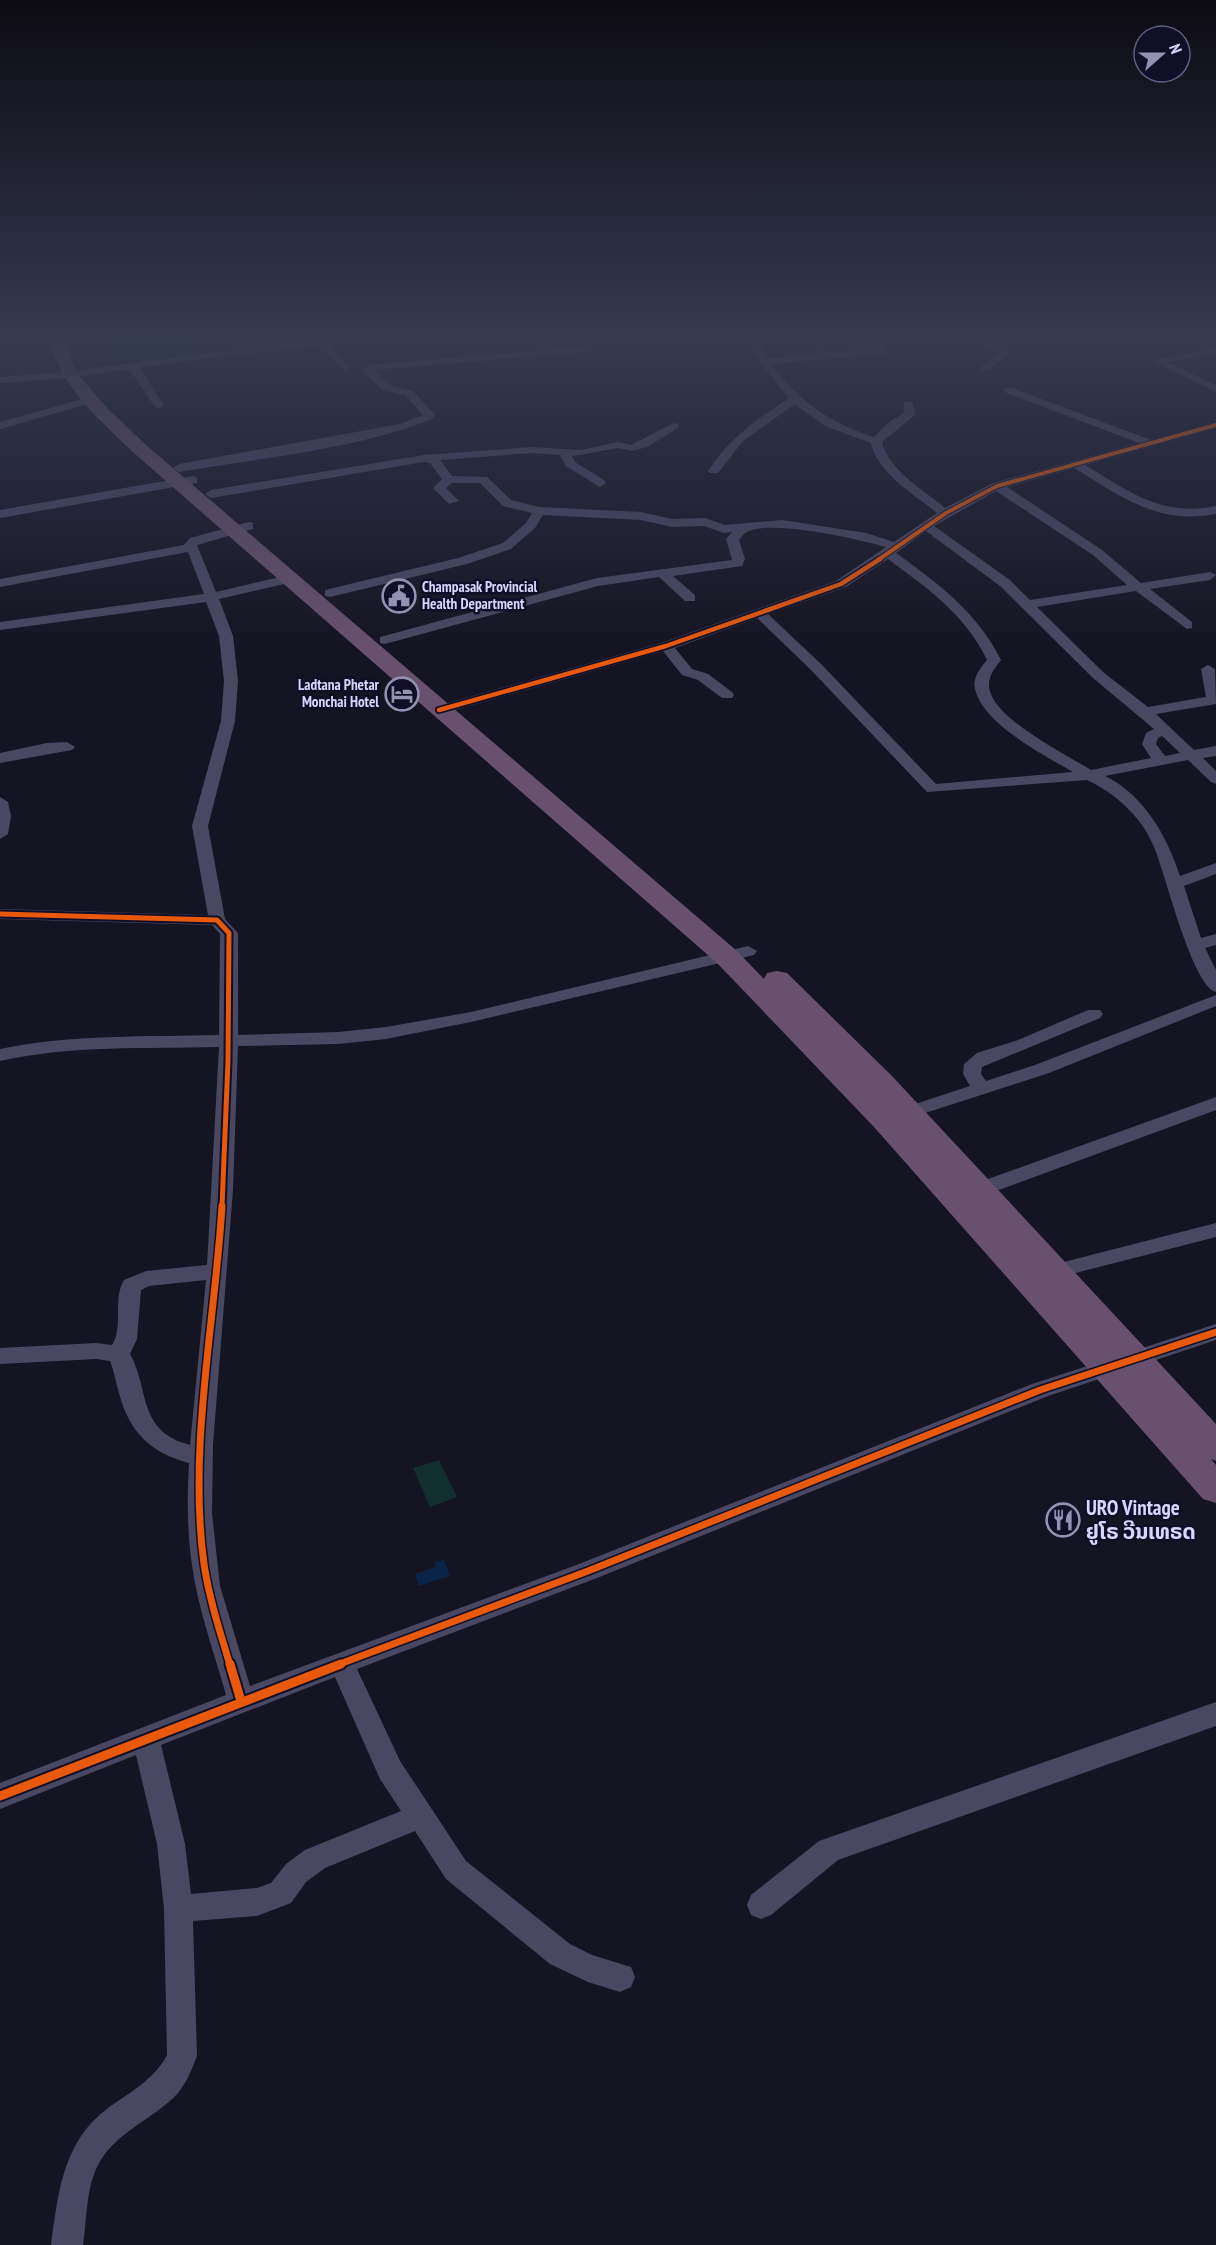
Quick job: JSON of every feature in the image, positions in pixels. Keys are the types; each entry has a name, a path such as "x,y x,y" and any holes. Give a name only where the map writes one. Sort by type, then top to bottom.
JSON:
{"highway":[{"path":"131,440 140,449 191,481"},
{"path":"147,440 292,578 449,707"},
{"path":"242,528 330,593 385,640 513,770 738,954 869,1085 1104,1367 1216,1489"},
{"path":"869,1085 910,1112 1216,1447"}],"street":[{"path":"191,481 305,447 339,440"},
{"path":"0,514 191,481 424,458 532,450 550,450 566,454 618,445 626,448 643,445 652,440"},
{"path":"714,471 737,440"},
{"path":"872,440 876,441 876,448 885,462 944,513"},
{"path":"1141,440 1150,443"},
{"path":"449,707 666,646 851,580 944,513 997,486 1162,440"},
{"path":"566,454 570,464 600,483"},
{"path":"424,458 434,461 448,479"},
{"path":"1077,465 1167,514 1191,516 1216,510"},
{"path":"453,501 439,488 448,479 483,480 507,503 539,511 641,516 672,522 705,522 724,529 782,524 866,537 892,550 958,606 976,627 994,660 984,673 982,687 987,701 1026,735 1089,775 1115,788 1149,824 1162,846 1195,946 1216,987"},
{"path":"997,486 1098,553 1137,588 1187,625"},
{"path":"330,593 498,549 519,537 531,525 539,511"},
{"path":"927,526 1005,583 1029,604 1098,675 1145,712 1216,779"},
{"path":"241,1701 209,1584 202,1548 200,1457 217,1271 230,1040 229,933 217,920 200,826 228,721 231,681 226,636 192,546 194,541 242,528"},
{"path":"385,640 597,582 737,563 739,559 732,539 744,528"},
{"path":"0,582 192,546"},
{"path":"662,573 690,598"},
{"path":"1029,604 1210,576"},
{"path":"0,626 212,597 292,578"},
{"path":"760,614 816,667 932,789 1089,775 1191,754 1216,752"},
{"path":"666,646 690,674 703,677 727,695"},
{"path":"1145,712 1215,700 1208,669"},
{"path":"1160,760 1149,744 1150,736 1163,730"},
{"path":"0,758 47,747 67,747"},
{"path":"0,802 3,816 0,834"},
{"path":"1174,884 1216,868"},
{"path":"0,914 217,920"},
{"path":"1195,946 1216,939"},
{"path":"0,1055 32,1048 73,1045 338,1038 386,1033 471,1017 738,954"},
{"path":"910,1112 1042,1069 1216,1000"},
{"path":"981,1088 972,1074 973,1064 984,1057 1025,1044 1094,1014"},
{"path":"981,1189 1216,1103"},
{"path":"1056,1271 1216,1230"},
{"path":"117,1354 124,1348 128,1338 126,1309 132,1285 146,1279 217,1271"},
{"path":"0,1796 241,1701 588,1571 1028,1394 1104,1367 1216,1332"},
{"path":"0,1356 96,1351 117,1354 122,1360 133,1406 142,1425 174,1452 200,1457"},
{"path":"342,1664 390,1770 456,1870 560,1954 588,1968 620,1977"},
{"path":"761,1905 829,1850 1216,1714"},
{"path":"67,2245 78,2177 92,2144 105,2130 178,2072 182,2056 178,1908 171,1844 146,1740"},
{"path":"178,1908 257,1902 281,1893 296,1873 315,1859 420,1816"}],"green space":[{"path":"439,1460 457,1497 430,1507 413,1468"}],"water":[{"path":"444,1560 450,1576 419,1586 415,1574 436,1567 434,1562"}],"cycle path":[{"path":"439,710 666,646 841,584 934,520 997,486 1163,440"},
{"path":"0,914 217,920 229,933 228,1061 223,1190 201,1445 200,1513 208,1586 241,1701"},
{"path":"0,1796 241,1701 588,1571 1040,1390 1216,1332"}],"place":[{"name":"Champasak Provincial Health Department","path":"399,596"},
{"name":"Ladtana Phetar Monchai Hotel","path":"402,694"},
{"name":"URO Vintage ຢູໂຣ ວີນເທຣດ","path":"1063,1520"}]}
